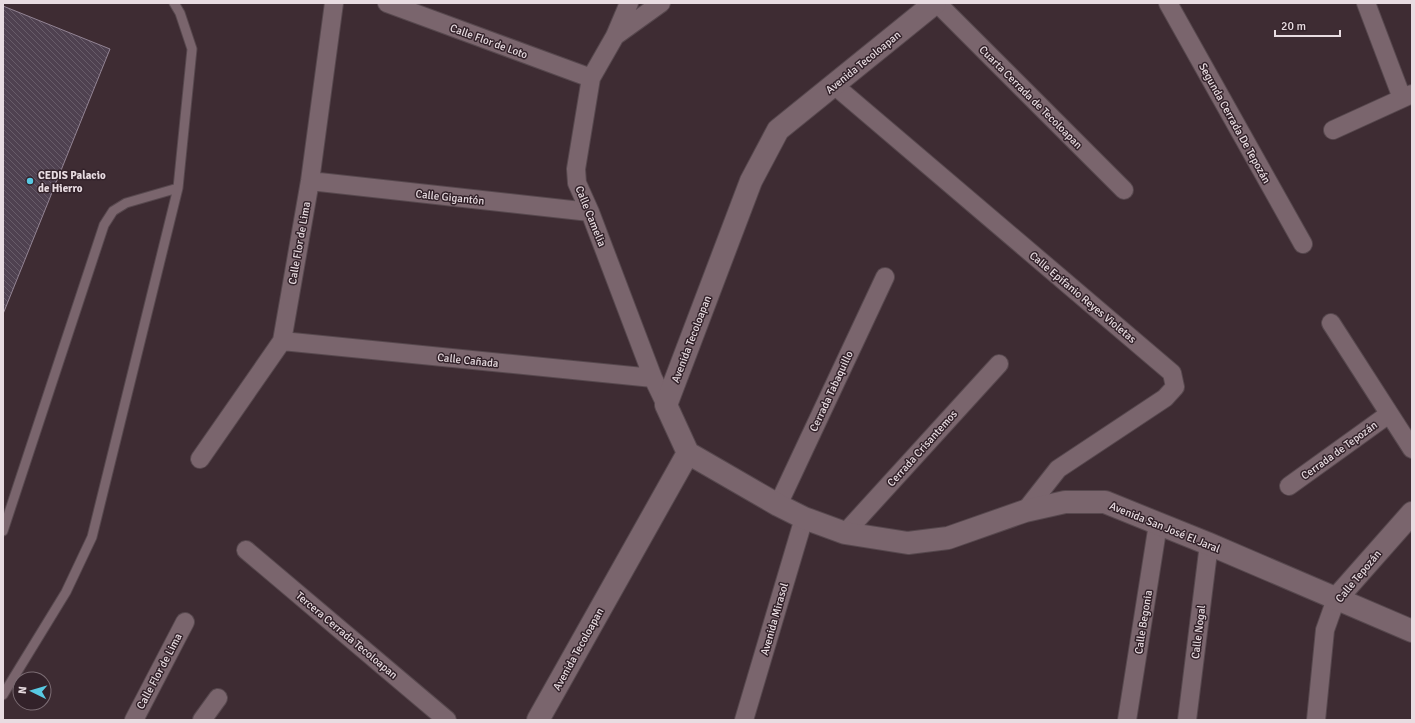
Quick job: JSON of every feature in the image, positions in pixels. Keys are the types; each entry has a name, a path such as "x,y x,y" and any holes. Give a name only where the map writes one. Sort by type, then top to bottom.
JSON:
{"street":[{"name":"Calle Flor de Lima","path":"200,459 282,341 310,181 334,3"},
{"name":"Calle Flor de Loto","path":"387,3 591,78"},
{"name":"Calle Camelia","path":"629,3 615,36 591,78 576,169 577,183 590,212 653,378 666,404"},
{"path":"615,36 661,3"},
{"name":"Avenida Tecoloapan","path":"666,404 751,182 778,130 936,3"},
{"name":"Cuarta Cerrada de Tecoloapan","path":"936,3 1124,190"},
{"name":"Segunda Cerrada De Tepozán","path":"1168,3 1302,244"},
{"path":"1333,130 1407,96 1366,3"},
{"name":"Calle Epifanio Reyes Violetas","path":"834,85 1172,373 1175,387 1165,398 1058,469 1025,511"},
{"name":"Calle Gigantón","path":"310,181 590,212"},
{"name":"Cerrada Tabaquillo","path":"778,505 885,276"},
{"path":"1331,323 1412,449"},
{"name":"Calle Cañada","path":"282,341 653,378"},
{"name":"Cerrada Crisantemos","path":"845,533 999,364"},
{"path":"666,404 688,453"},
{"name":"Cerrada de Tepozán","path":"1289,486 1389,414"},
{"name":"Avenida Tecoloapan","path":"538,720 688,453"},
{"name":"Avenida San José El Jaral","path":"688,453 778,505 804,518 845,533 908,543 948,538 1025,511 1065,502 1105,502 1209,544 1336,600 1412,631"},
{"name":"Calle Tepozán","path":"1316,720 1325,630 1336,600 1412,513"},
{"name":"Avenida Mirasol","path":"744,720 804,518"},
{"name":"Calle Begonia","path":"1127,720 1158,524"},
{"name":"Calle Nogal","path":"1187,720 1209,544"},
{"name":"Tercera Cerrada Tecoloapan","path":"246,550 448,720"},
{"name":"Calle Flor de Lima","path":"134,720 185,622"},
{"path":"202,720 218,698"}],"lane":[{"path":"3,695 66,592 92,537 178,188 192,49 180,13 174,3"},
{"path":"3,531 104,225 113,211 126,203 178,188"}],"building":[{"name":"CEDIS Palacio de Hierro","path":"3,6 110,49 3,314"}],"place":[{"name":"CEDIS Palacio de Hierro","path":"30,181"}]}
